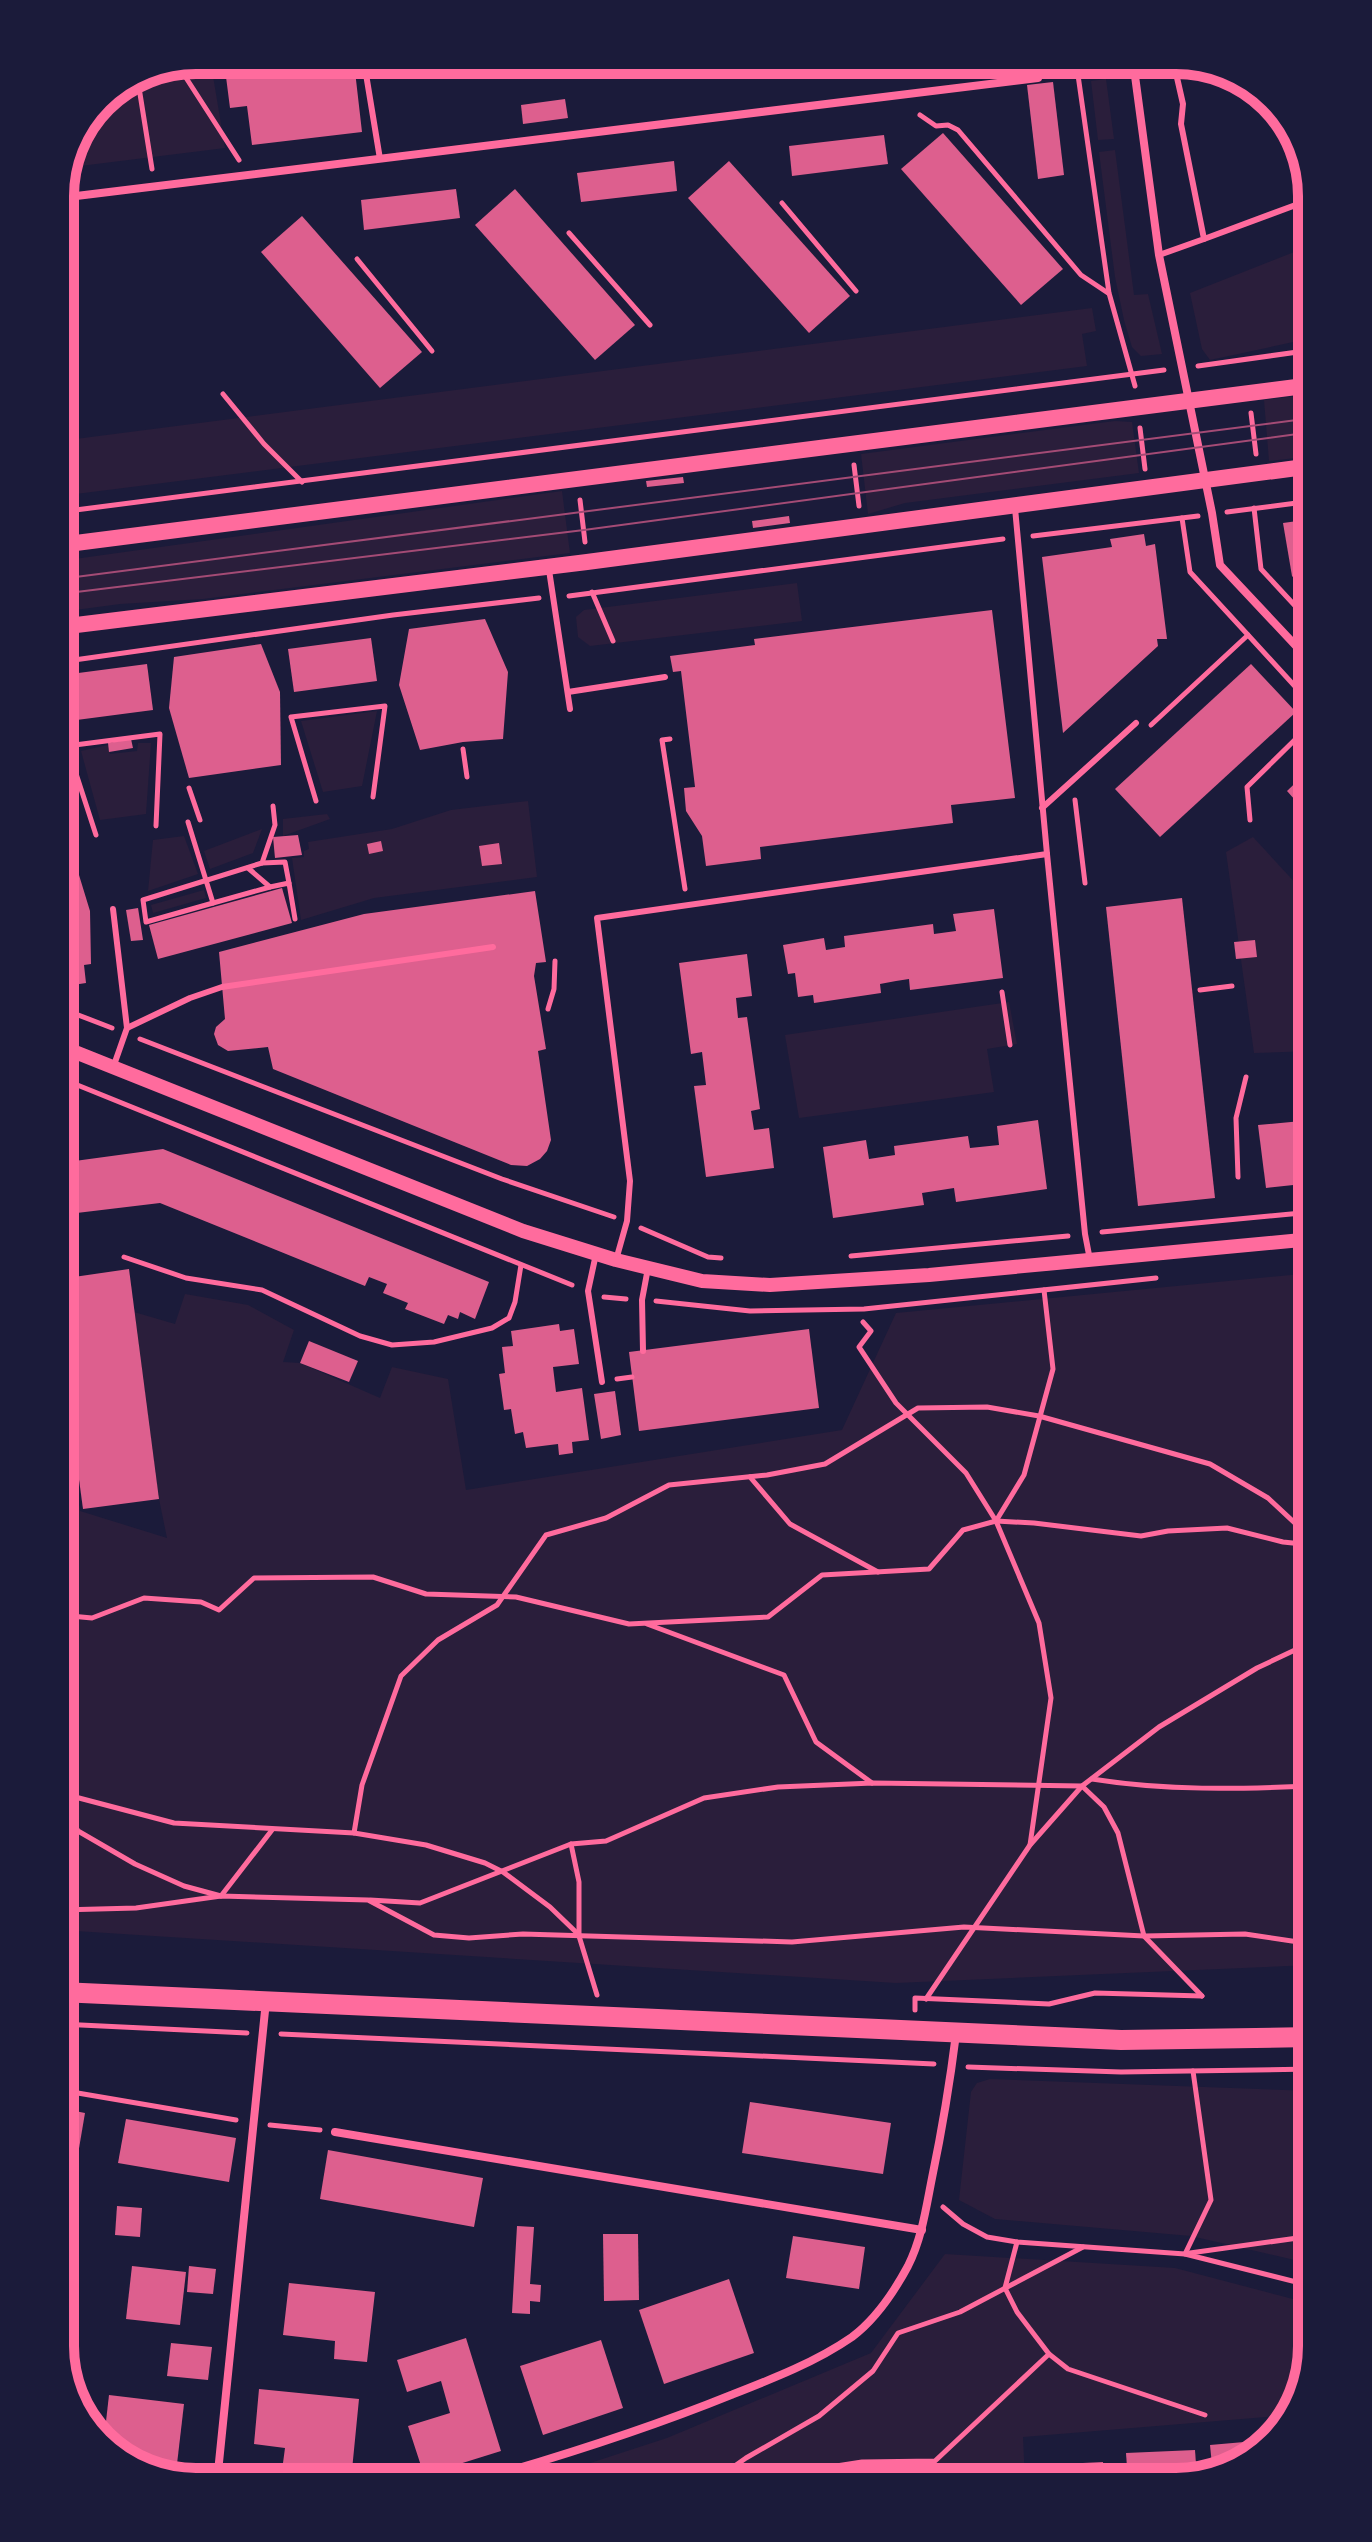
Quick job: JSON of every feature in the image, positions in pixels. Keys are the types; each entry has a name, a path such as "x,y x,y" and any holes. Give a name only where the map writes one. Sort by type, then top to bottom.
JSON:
{"main road":[{"path":"74,543 1298,387"},
{"path":"74,625 587,562 1298,468"},
{"path":"74,1993 1121,2040 1298,2037"}],"street":[{"path":"1135,74 1159,255 1220,565 1298,648"},
{"path":"74,196 1038,78"},
{"path":"74,1052 523,1231 616,1260 702,1281 770,1285 929,1275 1298,1240"},
{"path":"218,2468 266,2000"},
{"path":"515,2468 677,2417 760,2384 853,2336 879,2310 909,2265 922,2230 956,2033"},
{"path":"335,2132 922,2230"}],"lane":[{"path":"366,74 380,160"},
{"path":"1176,74 1183,104 1181,124 1204,239"},
{"path":"1159,255 1298,204"},
{"path":"1015,506 1042,808 1090,1261"},
{"path":"549,566 570,709"},
{"path":"568,692 665,677"},
{"path":"1042,808 1136,723"},
{"path":"616,1260 627,1221 630,1181 597,918 1047,854"},
{"path":"113,909 126,1030 113,1068"},
{"path":"126,1030 190,998 222,987 493,947"},
{"path":"596,1254 588,1291 602,1382"},
{"path":"643,1351 642,1300 648,1268"}],"path":[{"path":"1079,74 1109,293 1137,407 1151,522"},
{"path":"184,75 250,176"},
{"path":"139,88 155,187"},
{"path":"920,115 936,126 948,125 958,130 1081,275 1109,293"},
{"path":"782,203 856,291"},
{"path":"569,233 650,325"},
{"path":"357,259 432,351"},
{"path":"1207,365 1298,352"},
{"path":"1244,359 1264,507"},
{"path":"74,510 1130,374"},
{"path":"223,394 264,444 302,482"},
{"path":"847,412 866,559"},
{"path":"572,448 592,593 613,641"},
{"path":"186,495 188,511"},
{"path":"74,660 408,613 592,593 1298,503"},
{"path":"1254,508 1261,569 1298,609"},
{"path":"1182,518 1190,572 1298,690"},
{"path":"1149,726 1248,635"},
{"path":"99,642 102,656"},
{"path":"316,801 291,717 385,706 373,797"},
{"path":"74,745 160,734 156,826"},
{"path":"1250,820 1247,787 1298,737"},
{"path":"670,739 662,740 687,906"},
{"path":"463,749 467,777"},
{"path":"74,767 96,835"},
{"path":"189,788 200,820"},
{"path":"1074,793 1085,883"},
{"path":"262,863 275,825 273,806"},
{"path":"188,822 213,903"},
{"path":"289,883 146,922 143,900 262,863 285,862 289,883 295,919"},
{"path":"248,868 270,887"},
{"path":"548,1009 554,989 555,961"},
{"path":"1200,990 1232,986"},
{"path":"1002,992 1010,1045"},
{"path":"74,1013 126,1030 502,1179 557,1196"},
{"path":"1238,1177 1236,1118 1246,1077"},
{"path":"74,1084 588,1291"},
{"path":"839,1257 1298,1213"},
{"path":"124,1257 186,1278 262,1290 360,1336 392,1345 434,1342 492,1328 509,1318 521,1265"},
{"path":"708,1257 723,1258"},
{"path":"996,1521 1024,1475 1053,1369 1044,1290"},
{"path":"863,1322 871,1331 859,1347 896,1403 966,1473 996,1521 1039,1623 1051,1698 1030,1845"},
{"path":"616,1380 632,1377"},
{"path":"354,1833 362,1785 401,1676 438,1640 497,1605 546,1535 606,1518 669,1485 825,1464 918,1408 987,1407 1039,1416 1210,1464 1268,1498 1298,1526"},
{"path":"749,1476 790,1524 878,1572"},
{"path":"74,1616 92,1618 144,1598 201,1602 219,1610 254,1578 373,1577 426,1594 516,1597 629,1624 768,1617 822,1575 929,1569 963,1530 996,1521 1141,1536 1168,1531 1227,1528 1298,1544"},
{"path":"645,1623 784,1675 816,1742 873,1783"},
{"path":"74,1909 136,1908 221,1896 420,1903 571,1844 606,1841 704,1798 778,1787 873,1783 1082,1786 1104,1807 1118,1833 1144,1936 1202,1996 1095,1993 1049,2004 926,1999 1030,1845 1082,1786 1159,1727 1257,1668 1298,1649"},
{"path":"1091,1779 1134,1786 1205,1789 1298,1786"},
{"path":"74,1797 174,1823 354,1833 426,1845 485,1863 503,1872 550,1907 579,1936"},
{"path":"74,1824 78,1831 148,1869 184,1886 221,1896"},
{"path":"221,1896 273,1830"},
{"path":"571,1844 579,1882 579,1936 603,2015"},
{"path":"368,1900 434,1935 469,1938 523,1934 792,1942 975,1928 1144,1936 1245,1934 1298,1942"},
{"path":"74,2025 952,2066 1121,2072 1298,2069"},
{"path":"1185,2254 1211,2200 1193,2071"},
{"path":"74,2092 255,2124 335,2132"},
{"path":"941,2205 963,2224 987,2237 1017,2242 1185,2254 1298,2282"},
{"path":"1185,2254 1298,2238"},
{"path":"1017,2242 1005,2288 1017,2312 1049,2354 1068,2369 1205,2415"},
{"path":"732,2468 819,2416 873,2371 898,2333 960,2312 1083,2247"},
{"path":"824,2468 862,2462 935,2461 1049,2354"}],"shaded area":[{"path":"213,74 225,148 78,166 99,122 116,104 135,90 173,76"},
{"path":"1106,79 1114,139 1098,140 1091,81"},
{"path":"1115,150 1134,295 1148,294 1162,354 1141,356 1132,347 1124,320 1115,277 1099,152"},
{"path":"1298,251 1298,341 1210,360 1202,349 1190,293"},
{"path":"1092,308 1096,331 1082,334 1087,366 74,494 74,439"},
{"path":"1298,396 1298,458 1269,461 1264,400"},
{"path":"1115,421 1132,422 1139,473 905,503 868,514 861,454"},
{"path":"562,491 570,553 203,599 74,610 74,559"},
{"path":"797,583 802,621 590,646 578,637 576,617 584,610"},
{"path":"377,711 362,786 323,792 301,721"},
{"path":"138,743 151,743 146,814 100,820 81,751 108,745 110,754 137,751"},
{"path":"528,801 537,877 374,898 301,920 292,858 304,857 304,851 309,849 308,842 392,829 451,810"},
{"path":"327,814 330,819 283,836 283,819"},
{"path":"262,829 253,853 210,869 204,851"},
{"path":"184,836 198,874 148,891 153,840"},
{"path":"1253,837 1298,886 1298,1051 1254,1053 1226,852"},
{"path":"204,890 206,898 153,913 151,905"},
{"path":"1009,1002 1017,1044 987,1049 994,1092 799,1118 785,1035"},
{"path":"1298,1274 1298,1966 896,1983 74,1931 74,1468 80,1511 167,1538 134,1312 175,1324 185,1294 248,1305 294,1330 283,1362 300,1363 380,1398 392,1367 448,1379 466,1490 842,1430 896,1313"},
{"path":"990,2079 1298,2090 1298,2261 1191,2236 995,2219 959,2200 971,2092 977,2083"},
{"path":"945,2254 1175,2268 1298,2300 1297,2362 1292,2385 1275,2416 1023,2437 1024,2468 575,2468 667,2438 871,2353"}],"building":[{"path":"226,74 310,74 310,77 355,74 362,132 252,145 247,106 230,108"},
{"path":"1053,82 1064,175 1038,179 1027,85"},
{"path":"565,99 568,118 523,124 521,105"},
{"path":"943,133 1063,269 1021,305 901,169"},
{"path":"884,135 888,164 792,176 789,146"},
{"path":"674,161 677,191 581,202 577,173"},
{"path":"729,161 850,296 809,333 688,198"},
{"path":"456,189 460,218 364,230 361,200"},
{"path":"515,189 635,325 595,360 475,225"},
{"path":"302,216 422,352 380,388 261,252"},
{"path":"683,477 684,483 647,487 646,481"},
{"path":"789,516 790,523 753,528 752,521"},
{"path":"1298,521 1298,583 1292,576 1283,523"},
{"path":"1144,534 1146,546 1155,544 1167,639 1157,639 1158,646 1063,733 1042,557 1112,547 1110,539"},
{"path":"992,610 1015,798 951,805 953,823 760,847 761,859 706,866 702,836 686,811 684,788 695,787 681,671 673,672 670,656 755,645 754,639"},
{"path":"485,619 508,672 503,739 420,750 399,685 409,629"},
{"path":"371,638 377,681 294,692 288,649"},
{"path":"261,644 280,692 281,765 189,778 169,708 174,657"},
{"path":"147,664 153,710 74,720 74,674"},
{"path":"1251,664 1296,712 1160,837 1115,789"},
{"path":"131,739 133,748 109,752 108,743"},
{"path":"1298,780 1298,803 1287,791"},
{"path":"298,835 302,855 275,858 273,837"},
{"path":"381,841 383,851 369,854 367,844"},
{"path":"499,843 502,864 482,866 479,846"},
{"path":"79,875 90,911 91,964 84,965 86,983 74,985 74,876"},
{"path":"282,888 292,923 158,959 149,925"},
{"path":"535,891 546,962 536,963 534,976 546,1049 538,1051 551,1140 540,1159 527,1166 511,1165 273,1069 268,1047 228,1051 218,1045 214,1034 216,1027 225,1019 219,952 364,914"},
{"path":"1182,898 1215,1198 1138,1206 1106,907"},
{"path":"138,908 143,940 131,941 126,910"},
{"path":"994,909 1003,978 910,990 909,979 880,984 881,993 814,1003 813,995 798,997 795,973 788,974 783,945 824,938 826,950 845,947 844,936 933,924 934,934 956,931 953,914"},
{"path":"1255,940 1257,957 1236,959 1234,942"},
{"path":"747,954 752,996 736,998 738,1018 747,1017 760,1109 751,1111 754,1130 769,1128 774,1168 706,1177 694,1086 706,1085 702,1052 691,1054 679,963"},
{"path":"1038,1120 1047,1189 956,1202 954,1188 922,1193 924,1205 833,1218 823,1147 866,1140 869,1159 895,1155 894,1146 968,1136 970,1148 999,1145 997,1126"},
{"path":"1298,1121 1298,1185 1266,1188 1258,1125"},
{"path":"163,1149 489,1282 475,1319 460,1312 458,1319 448,1315 444,1324 405,1309 408,1303 383,1293 387,1284 369,1277 365,1286 160,1203 74,1213 74,1161"},
{"path":"129,1269 159,1499 83,1509 74,1442 74,1277"},
{"path":"559,1324 560,1331 574,1329 579,1364 553,1367 556,1392 582,1388 589,1440 572,1442 573,1453 559,1455 558,1444 526,1448 523,1432 515,1434 511,1409 504,1410 499,1374 505,1373 502,1347 513,1346 511,1331"},
{"path":"809,1329 819,1408 639,1431 629,1352"},
{"path":"309,1341 358,1361 349,1382 300,1363"},
{"path":"615,1391 621,1435 601,1439 594,1394"},
{"path":"750,2102 891,2123 883,2174 742,2153"},
{"path":"74,2111 85,2113 74,2172"},
{"path":"126,2119 236,2138 229,2182 118,2163"},
{"path":"328,2150 483,2178 474,2227 320,2199"},
{"path":"117,2206 142,2208 140,2237 115,2235"},
{"path":"517,2226 534,2227 530,2284 541,2285 540,2302 530,2301 530,2314 512,2313"},
{"path":"603,2234 638,2234 639,2300 604,2301"},
{"path":"793,2236 865,2247 859,2289 786,2278"},
{"path":"132,2266 186,2272 180,2325 126,2319"},
{"path":"189,2266 216,2269 213,2294 187,2292"},
{"path":"729,2279 754,2353 664,2384 639,2310"},
{"path":"289,2283 375,2292 367,2362 334,2359 335,2341 283,2335"},
{"path":"466,2338 501,2451 446,2468 422,2468 408,2426 450,2413 441,2381 407,2392 397,2360"},
{"path":"601,2340 623,2408 543,2435 520,2366"},
{"path":"171,2343 212,2347 208,2380 167,2376"},
{"path":"259,2389 359,2399 352,2468 283,2463 285,2448 254,2444"},
{"path":"109,2395 184,2404 177,2464 157,2462 142,2455 116,2438 105,2427"},
{"path":"1252,2441 1212,2462 1210,2445"},
{"path":"1195,2450 1196,2466 1127,2468 1126,2453"},
{"path":"1103,2462 1103,2468 1042,2468 1042,2465"}],"tram line":[{"path":"74,577 1298,420"},
{"path":"74,592 584,530 1298,434"}]}
